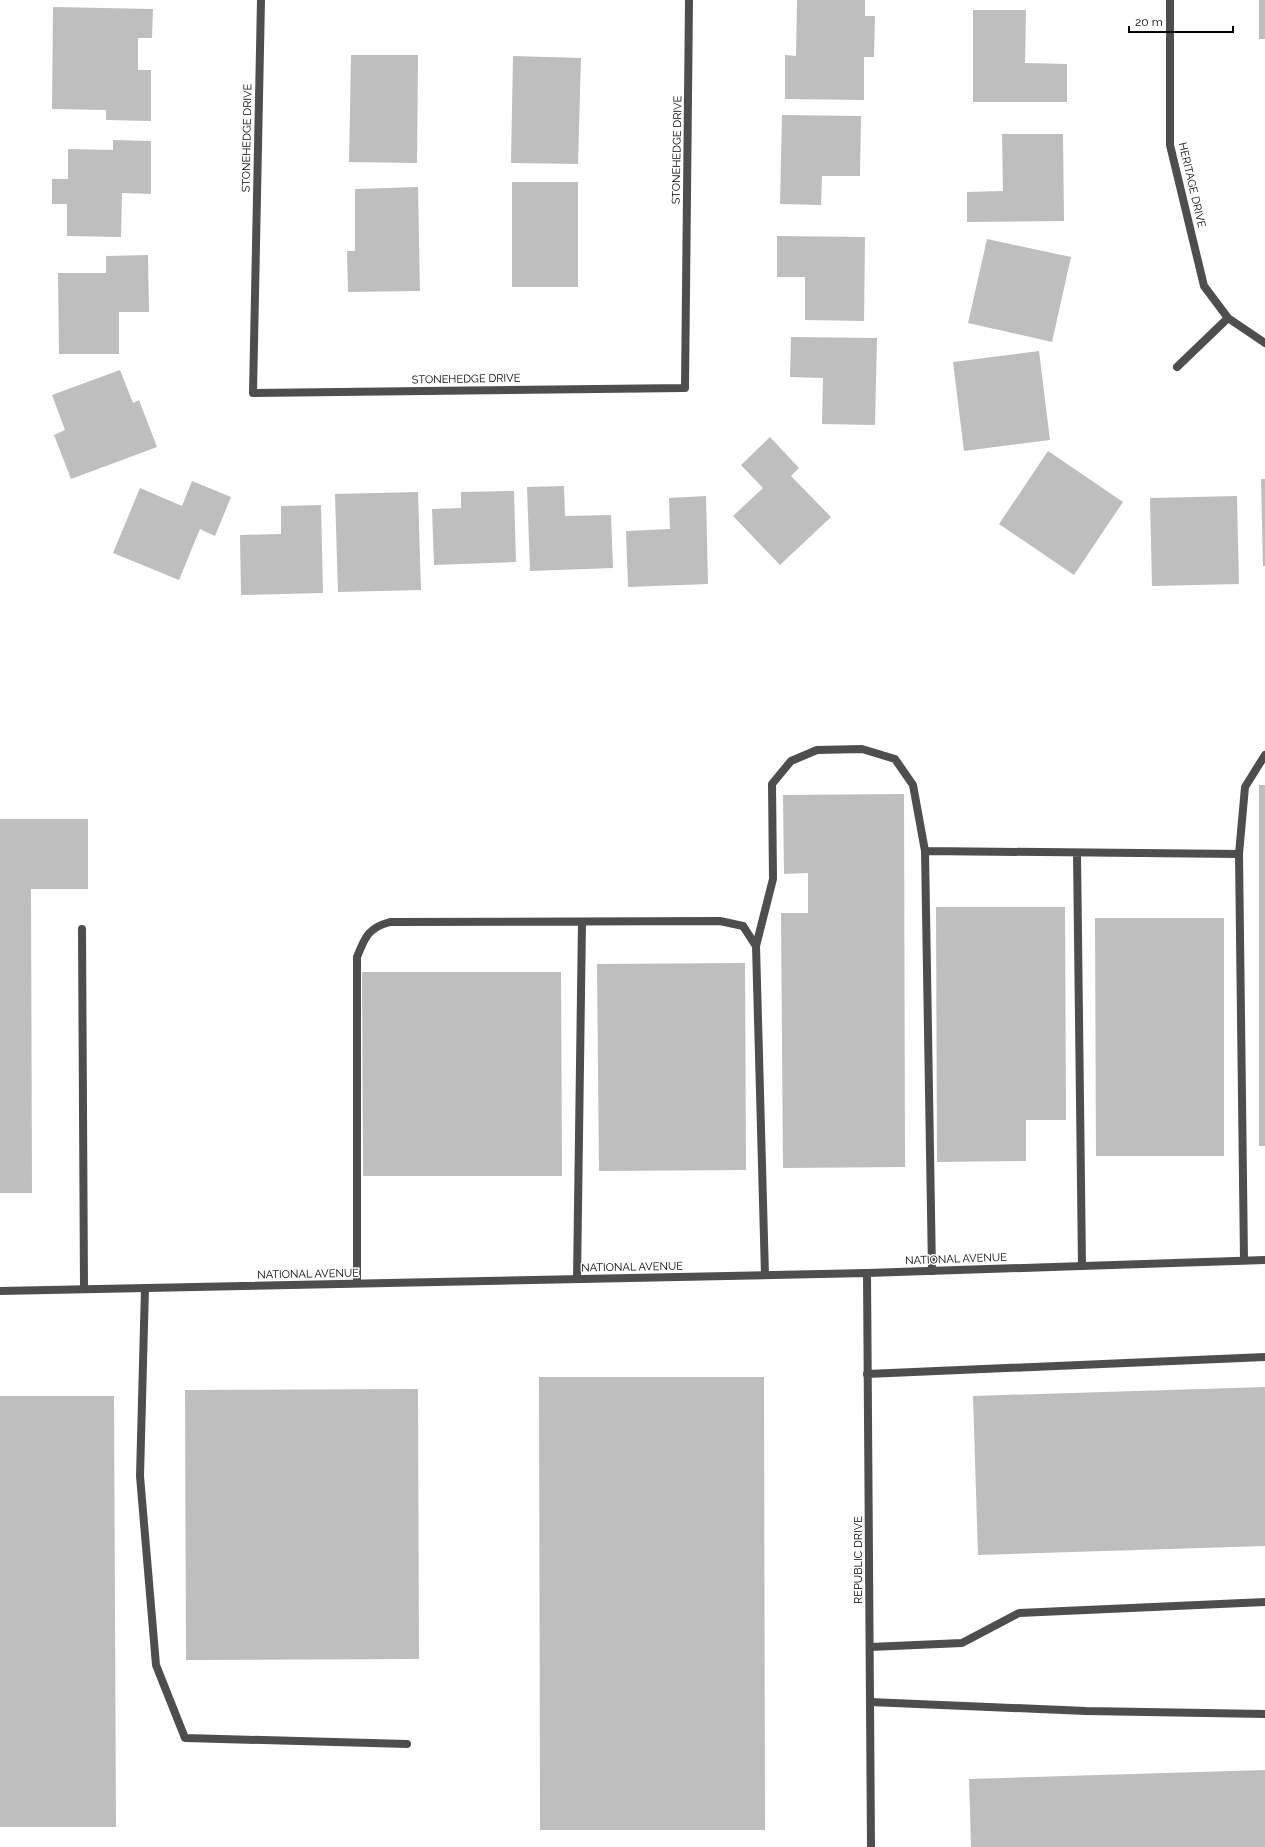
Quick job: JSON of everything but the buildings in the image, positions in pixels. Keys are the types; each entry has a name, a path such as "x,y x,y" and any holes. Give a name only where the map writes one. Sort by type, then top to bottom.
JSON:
{"street":[{"name":"STONEHEDGE DRIVE","path":"261,0 253,393 685,388 689,0"},
{"name":"HERITAGE DRIVE","path":"1170,0 1170,145 1204,286 1228,318 1265,343"},
{"path":"1177,367 1228,318"},
{"path":"766,1275 756,946 773,879 772,784 790,761 817,750 847,749 862,749 895,759 913,785 924,851 932,1271"},
{"path":"1244,1260 1239,854 1245,787 1265,755"},
{"path":"924,851 1077,854 1239,854"},
{"path":"1077,854 1082,1266"},
{"path":"357,1284 357,957 364,939 376,926 390,922 720,921 743,926 756,946"},
{"path":"578,1279 582,922"},
{"path":"82,929 84,1289"},
{"name":"NATIONAL AVENUE","path":"0,1291 867,1273 1265,1260"},
{"name":"REPUBLIC DRIVE","path":"867,1273 871,1847"},
{"path":"145,1288 140,1476 156,1665 185,1738 407,1744"},
{"path":"868,1374 1265,1357"},
{"path":"870,1648 962,1643 1019,1613 1265,1602"},
{"path":"870,1702 1086,1710 1265,1714"}]}
